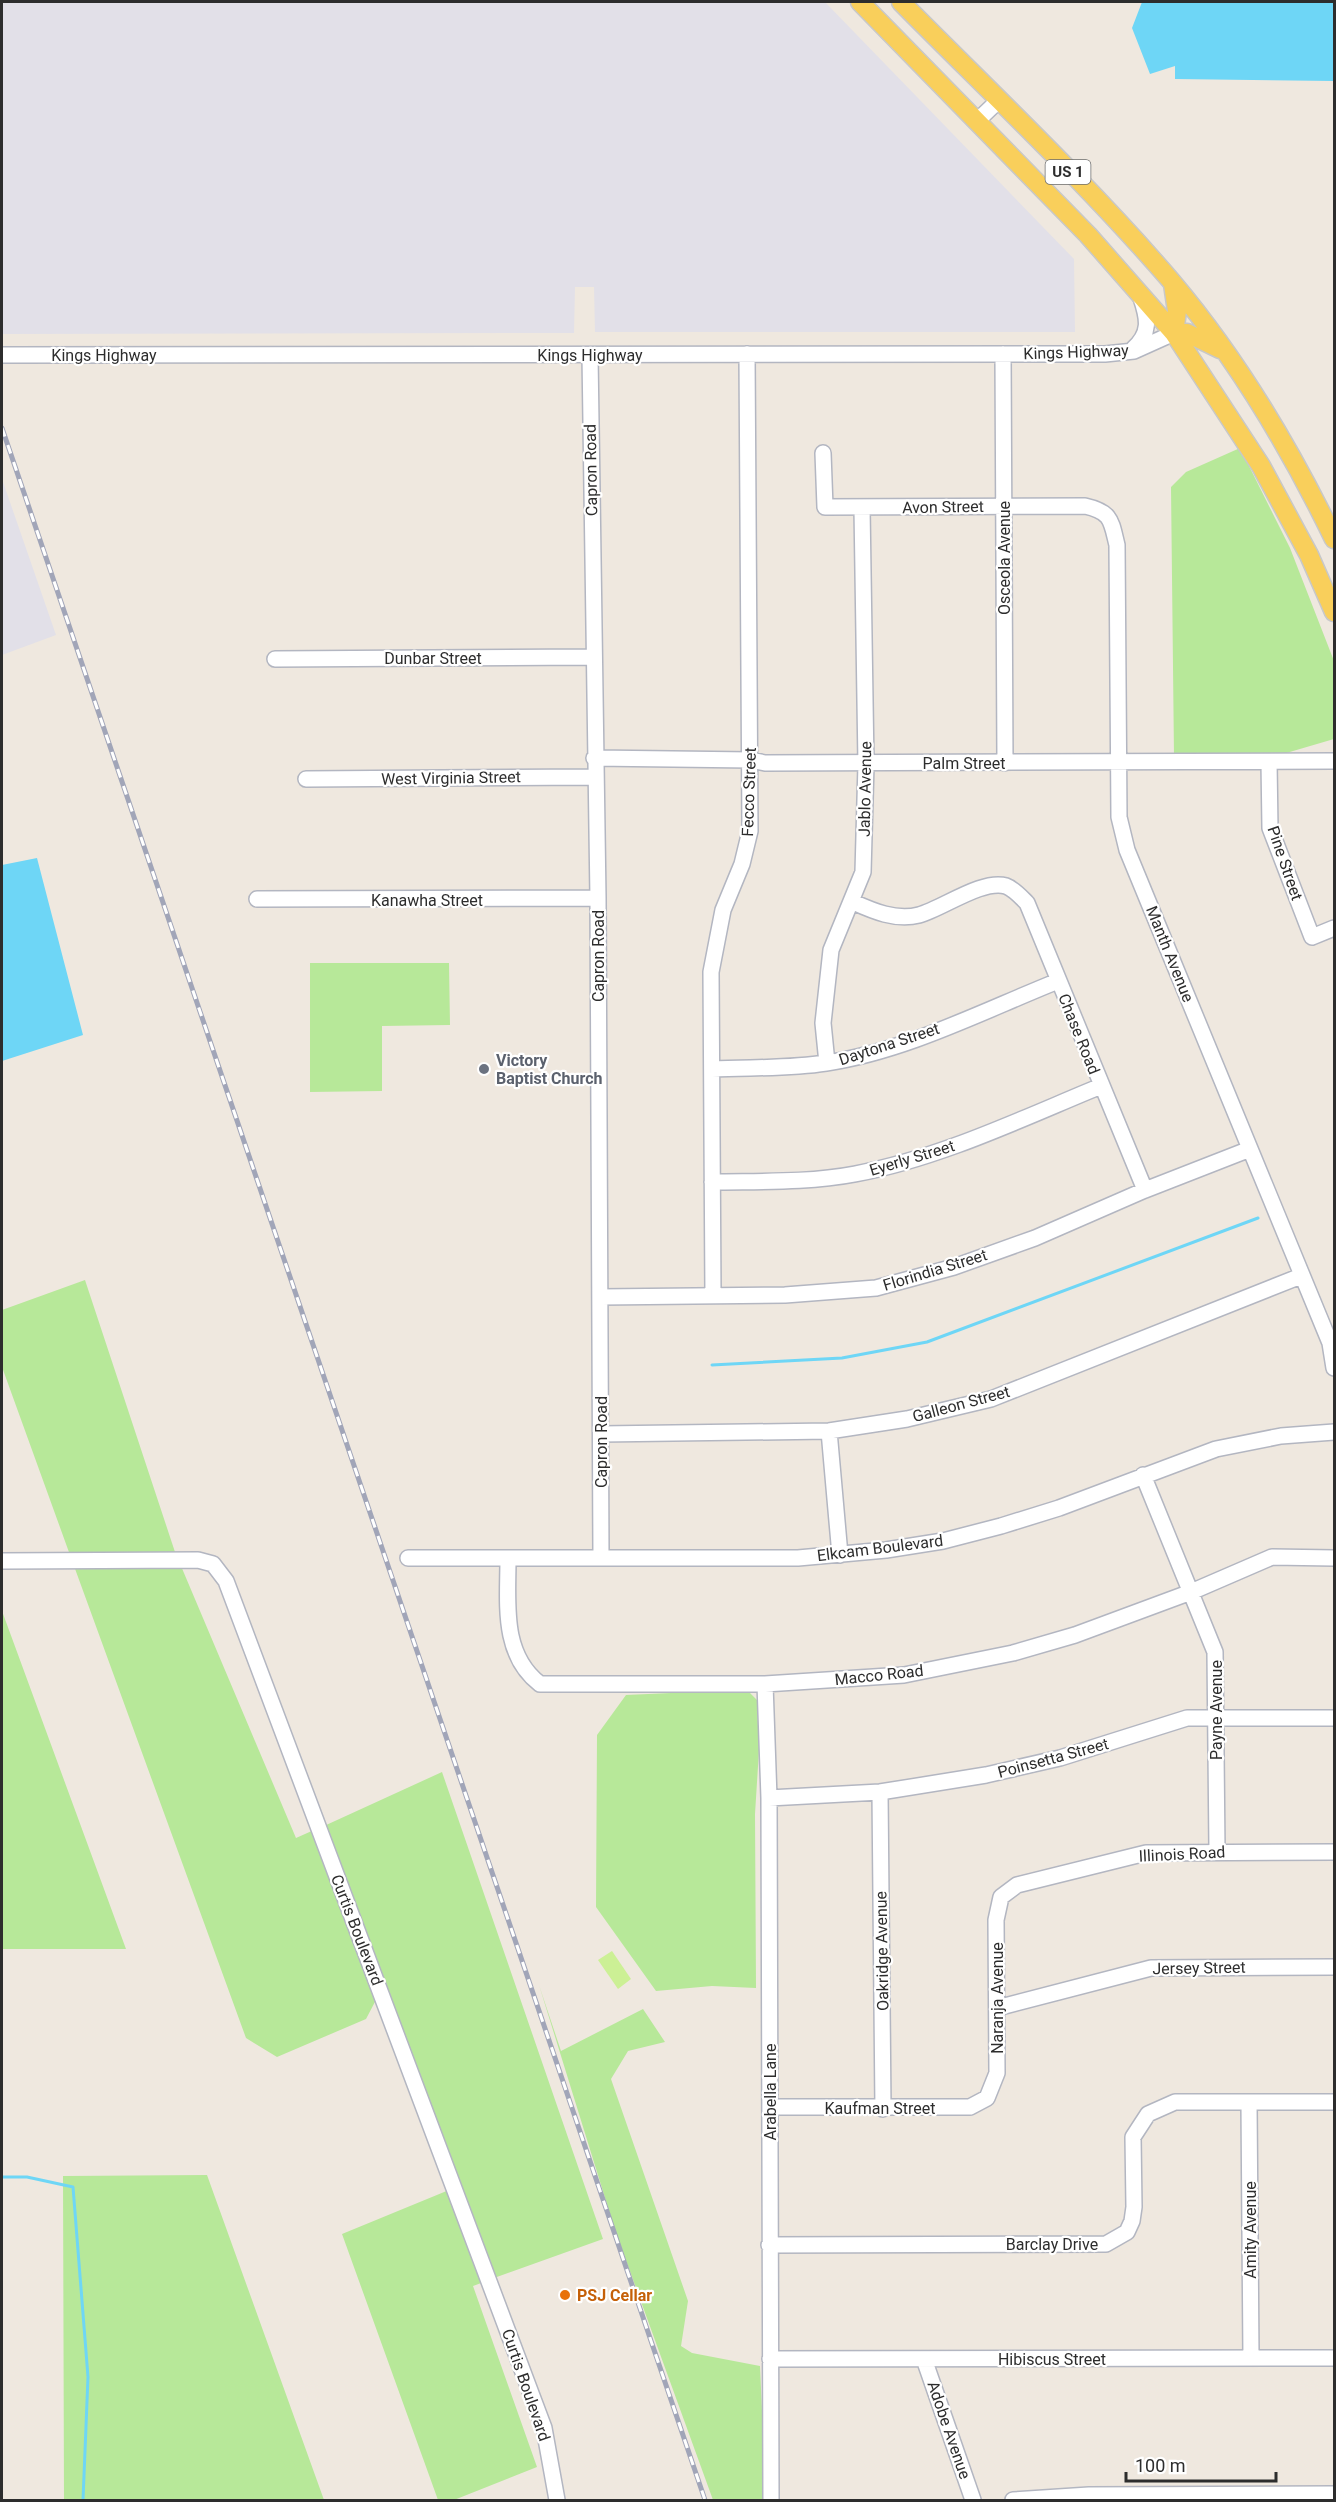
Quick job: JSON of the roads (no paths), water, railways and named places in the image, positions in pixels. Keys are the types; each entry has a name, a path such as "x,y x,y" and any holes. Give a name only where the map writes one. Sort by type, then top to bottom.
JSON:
{"main road":[{"name":"US 1","path":"860,2 977,121 1139,292 1174,333 1261,466 1335,612"},
{"name":"US 1","path":"901,2 1173,284 1224,351 1285,446 1335,539"},
{"path":"1173,284 1177,311 1174,333 1187,333 1224,351"}],"street":[{"path":"977,121 998,101"},
{"path":"1129,352 1143,339 1148,328 1148,318 1139,292"},
{"name":"Kings Highway","path":"2,355 1105,354 1129,352 1174,333"},
{"name":"Fecco Street","path":"713,1296 711,972 723,910 742,864 750,831 747,354"},
{"name":"Osceola Avenue","path":"1003,354 1005,763"},
{"name":"Capron Road","path":"590,355 592,657 598,898 601,1558"},
{"name":"Avon Street","path":"824,453 825,507 1085,506 1100,509 1110,519"},
{"name":"Jablo Avenue","path":"827,1063 823,1023 831,950 853,902 863,872 866,764 862,508"},
{"name":"Manth Avenue","path":"1110,519 1117,545 1119,817 1127,850 1330,1343 1335,1368"},
{"name":"Dunbar Street","path":"274,659 592,657"},
{"name":"Palm Street","path":"594,758 866,764 1335,761"},
{"name":"Pine Street","path":"1269,762 1270,828 1312,937 1335,928"},
{"name":"West Virginia Street","path":"306,779 595,777"},
{"name":"Chase Road","path":"853,902 873,911 899,917 920,915 991,886 1005,886 1016,892 1027,903 1145,1190"},
{"name":"Kanawha Street","path":"257,899 598,898"},
{"name":"Daytona Street","path":"712,1069 777,1069 827,1063 873,1053 1058,981"},
{"name":"Eyerly Street","path":"712,1182 793,1181 853,1175 910,1162 1101,1086"},
{"name":"Florindia Street","path":"601,1297 785,1296 876,1288 954,1268 1035,1238 1145,1190 1250,1149"},
{"name":"Galleon Street","path":"601,1434 830,1431 907,1419 991,1399 1302,1276"},
{"path":"830,1431 840,1556"},
{"name":"Elkcam Boulevard","path":"408,1558 798,1558 840,1556 942,1541 1001,1526 1059,1508 1216,1449 1249,1441 1335,1432"},
{"name":"Payne Avenue","path":"1143,1475 1215,1652 1217,1851"},
{"name":"Macco Road","path":"508,1559 508,1629 521,1667 540,1684 765,1684 880,1677 971,1662 1075,1635 1191,1592 1272,1557 1335,1557"},
{"name":"Curtis Boulevard","path":"2,1561 198,1560 213,1564 226,1581 544,2428 557,2500"},
{"name":"Arabella Lane","path":"765,1684 769,1798 771,2500"},
{"name":"Poinsetta Street","path":"769,1798 880,1792 986,1775 1060,1758 1187,1718 1335,1718"},
{"name":"Oakridge Avenue","path":"880,1792 884,2109"},
{"name":"Illinois Road","path":"1001,1897 1017,1885 1137,1854 1217,1851 1335,1852"},
{"name":"Naranja Avenue","path":"987,2098 997,2073 996,1920 1001,1897"},
{"name":"Jersey Street","path":"997,2008 1151,1968 1335,1968"},
{"name":"Kaufman Street","path":"770,2107 884,2109 970,2107 987,2098"},
{"name":"Barclay Drive","path":"769,2245 1106,2244 1127,2232 1132,2221 1134,2206 1133,2137 1148,2114 1175,2102 1335,2102"},
{"name":"Amity Avenue","path":"1249,2103 1251,2358"},
{"name":"Hibiscus Street","path":"770,2359 1335,2358"},
{"name":"Adobe Avenue","path":"924,2359 973,2500"},
{"path":"1012,2500 1089,2495 1335,2494"}],"water":[{"path":"1142,2 1334,2 1334,81 1175,79 1175,66 1150,74 1132,28"},
{"path":"37,858 83,1035 2,1061 2,865"}],"waterway":[{"path":"712,1365 842,1358 927,1342 1258,1218"},
{"path":"2,2177 27,2177 73,2187 88,2377 83,2500"}],"railway":[{"path":"2,428 705,2500"}],"place":[{"name":"Victory Baptist Church","path":"484,1069"},
{"name":"PSJ Cellar","path":"565,2295"}]}
